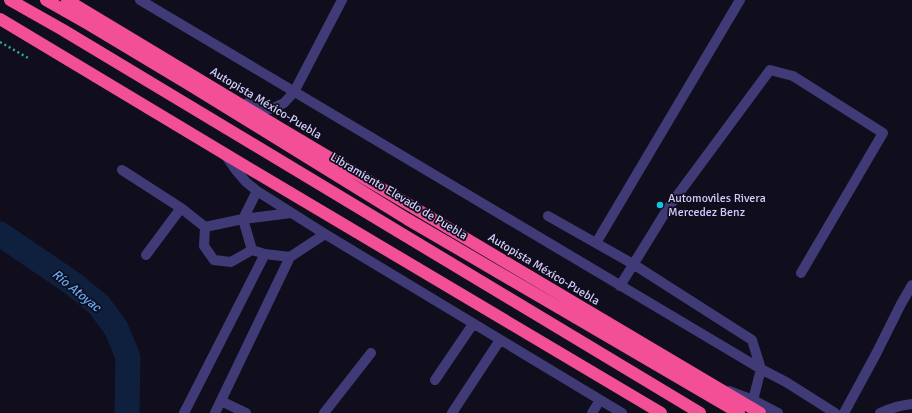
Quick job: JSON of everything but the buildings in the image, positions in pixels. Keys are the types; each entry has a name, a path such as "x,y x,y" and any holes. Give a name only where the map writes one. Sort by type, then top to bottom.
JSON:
{"highway":[{"path":"10,0 63,30 700,413"},
{"name":"Libramiento Elevado de Puebla","path":"46,0 177,77 414,223 739,413"},
{"name":"Autopista México-Puebla","path":"67,0 760,413"},
{"path":"0,19 662,413"}],"street":[{"path":"140,0 760,369 786,382 835,413"},
{"path":"158,54 183,64 256,108 271,109 284,103 294,92 342,0"},
{"path":"596,243 740,0"},
{"path":"620,286 668,208 770,70 793,76 883,133 801,273"},
{"path":"225,154 246,182 257,191 325,234 621,413"},
{"path":"122,170 181,208 205,227"},
{"path":"252,250 243,219 257,191"},
{"path":"146,254 181,208"},
{"path":"205,227 243,219 291,213"},
{"path":"548,216 634,264 752,340 760,369 753,400"},
{"path":"205,227 204,246 214,260 231,262 252,250 265,254 290,257"},
{"path":"215,413 290,257 325,234"},
{"path":"184,413 265,254"},
{"path":"844,413 912,285"},
{"path":"435,380 473,324"},
{"path":"452,413 500,340"},
{"path":"324,413 371,353"},
{"path":"712,385 753,400 778,413"},
{"path":"592,413 600,400"},
{"path":"221,401 246,413"},
{"path":"880,413 899,405 912,404"}],"path":[{"path":"0,42 30,59"}],"waterway":[{"name":"Río Atoyac","path":"0,234 72,283 99,305 116,328 128,357 127,413"}],"place":[{"name":"Automoviles Rivera Mercedez Benz","path":"660,205"}]}
